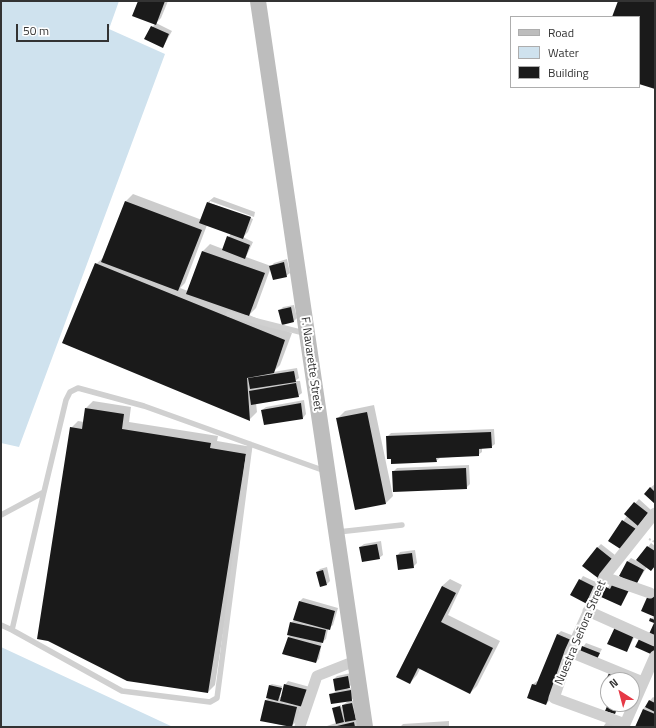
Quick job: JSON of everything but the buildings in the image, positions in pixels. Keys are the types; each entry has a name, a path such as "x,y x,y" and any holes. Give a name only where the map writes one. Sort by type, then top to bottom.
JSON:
{"main road":[{"name":"F. Navarette Street","path":"258,1 365,727"}],"street":[{"name":"Nuestra Señora Street","path":"643,682 625,724 554,698 570,652 604,577 655,513"},
{"path":"604,577 650,593"},
{"path":"588,611 655,642"},
{"path":"570,652 643,682 655,656"},
{"path":"300,726 317,676 355,661"}],"lane":[{"path":"229,314 307,334"},
{"path":"12,630 66,400 70,392 78,388 144,406 327,472"},
{"path":"1,625 122,692 210,702 217,698 250,444"},
{"path":"1,515 44,492"},
{"path":"336,532 402,525"}],"water":[{"path":"1,1 119,1 109,29 165,54 19,447 1,443"},
{"path":"1,647 173,727 1,727"}]}
